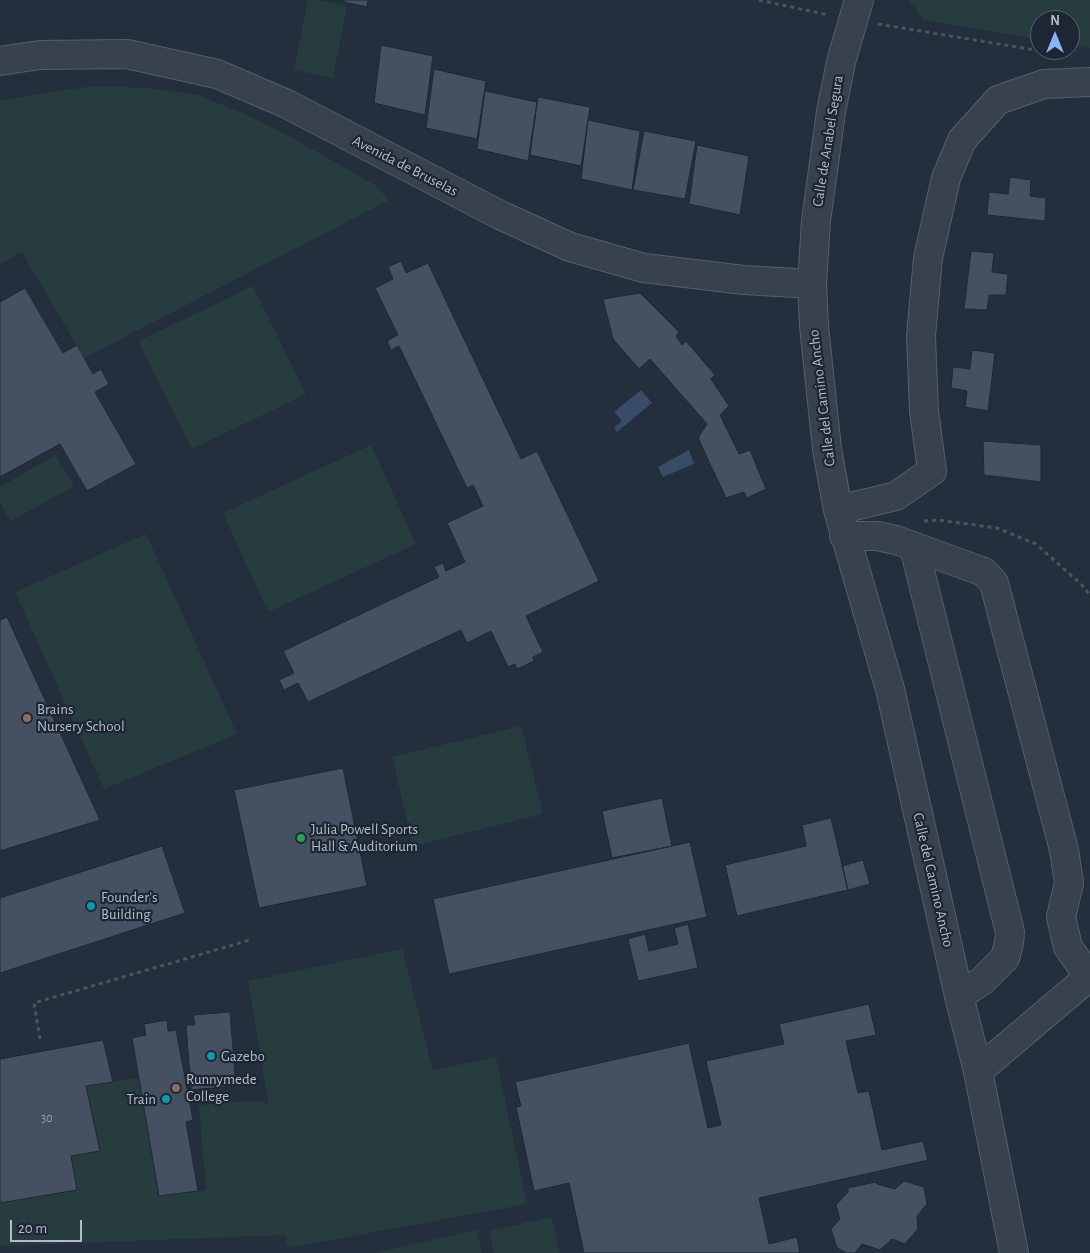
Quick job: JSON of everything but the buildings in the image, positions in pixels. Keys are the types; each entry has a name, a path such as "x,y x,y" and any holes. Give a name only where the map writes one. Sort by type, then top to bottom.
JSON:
{"street":[{"name":"Calle de Anabel Segura","path":"812,284 816,221 831,112 841,62 855,10"},
{"name":"Avenida de Bruselas","path":"0,61 40,55 127,54 217,74 287,104 500,215 570,246 644,268 744,280 812,284"},
{"path":"841,523 896,496 932,471 924,411 921,336 928,258 946,178 962,140 998,100 1044,84 1090,82"},
{"name":"Calle del Camino Ancho","path":"812,284 814,326 827,449 841,523 890,689 959,996 978,1071 1014,1253"},
{"path":"841,523 877,536 896,540 917,534 984,572 994,583 1064,850 1069,883 1061,917 1068,947 1090,976 978,1071"},
{"path":"917,534 1010,932 1005,958 982,980 959,996"}],"path":[{"path":"759,0 855,10 1030,50"},
{"path":"917,534 938,520 997,528 1036,544 1082,585 1090,595"},
{"path":"40,1039 34,1003 250,940"}],"green space":[{"path":"308,0 347,6 333,78 294,70"},
{"path":"909,0 1090,0 1090,48 1080,47 1080,10 1030,10 1030,38 924,20"},
{"path":"93,86 150,88 197,95 238,111 280,131 375,185 389,200 84,358 22,252 0,264 0,100"},
{"path":"253,286 306,394 192,449 138,341 195,314 211,345 196,314"},
{"path":"371,445 416,544 268,612 223,513"},
{"path":"56,455 74,486 11,521 0,503 0,487"},
{"path":"146,534 237,734 104,789 15,592"},
{"path":"521,726 543,814 413,846 392,757"},
{"path":"402,949 433,1070 496,1057 527,1204 288,1248 285,1235 0,1246 0,1203 77,1190 71,1156 100,1150 86,1086 139,1078 159,1196 206,1190 199,1105 260,1100 269,1106 248,981"},
{"path":"551,1217 560,1253 494,1253 489,1231"},
{"path":"477,1230 482,1253 373,1253"}],"water":[{"path":"641,390 652,403 617,432 614,428 622,421 614,412"},
{"path":"689,450 694,464 663,477 658,467"}],"place":[{"name":"Brains Nursery School","path":"27,718"},
{"name":"Julia Powell Sports Hall & Auditorium","path":"301,838"},
{"name":"Founder's Building","path":"91,906"},
{"name":"Gazebo","path":"211,1056"},
{"name":"Runnymede College","path":"176,1088"},
{"name":"Train","path":"166,1099"}]}
